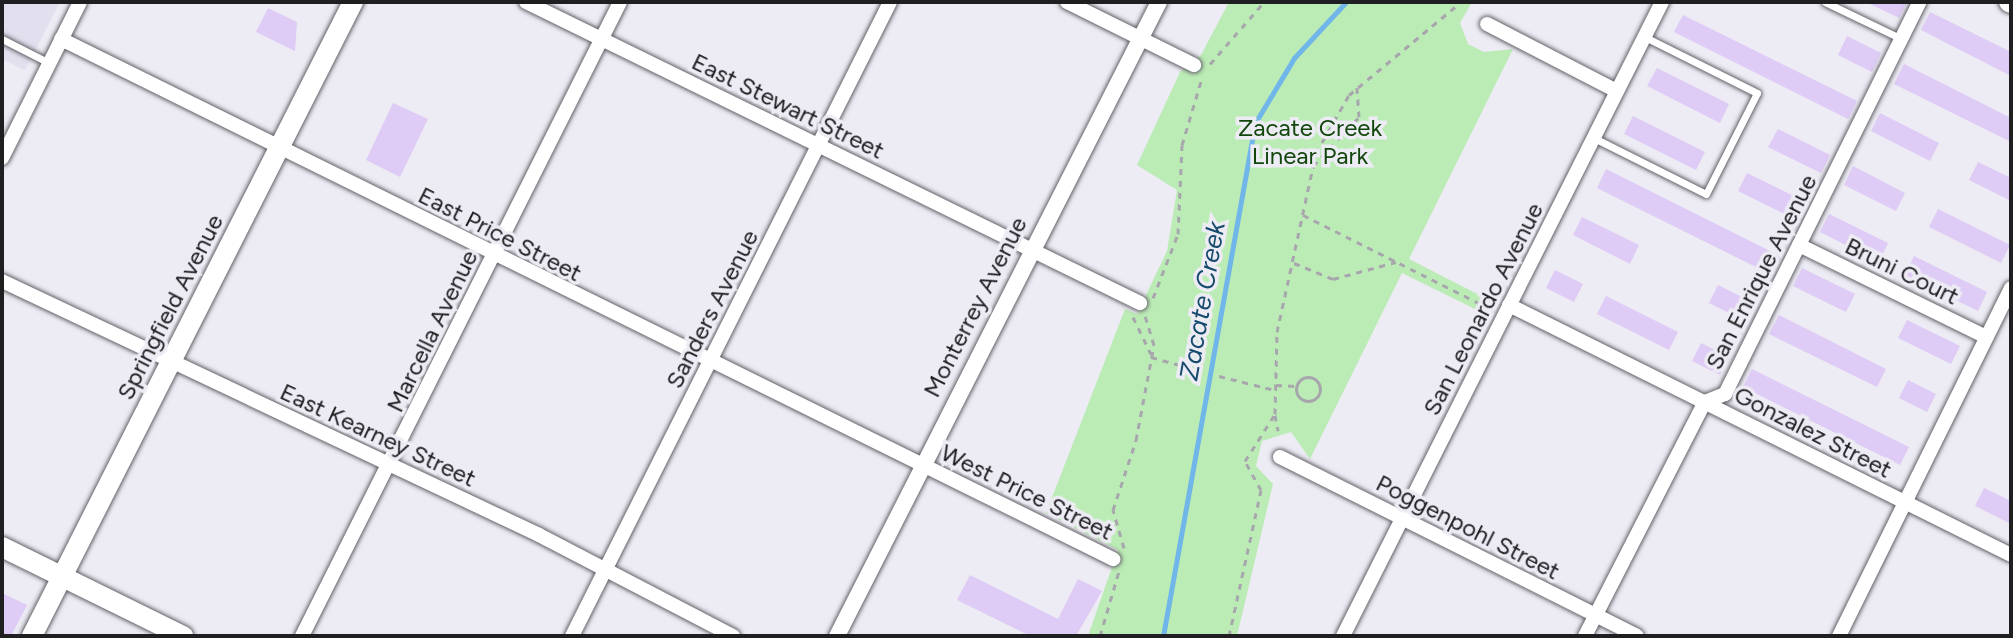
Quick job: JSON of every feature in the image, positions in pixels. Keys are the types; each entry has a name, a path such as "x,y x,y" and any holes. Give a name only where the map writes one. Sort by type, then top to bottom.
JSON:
{"main road":[{"name":"Springfield Avenue","path":"32,636 353,2"},
{"path":"2,547 183,636"}],"street":[{"path":"2,158 80,2"},
{"name":"East Stewart Street","path":"526,2 1140,303"},
{"name":"Marcella Avenue","path":"302,636 620,2"},
{"name":"Sanders Avenue","path":"572,636 890,2"},
{"path":"1067,2 1194,65"},
{"name":"Monterrey Avenue","path":"837,636 1159,2"},
{"name":"San Leonardo Avenue","path":"1343,636 1662,2"},
{"name":"San Enrique Avenue","path":"1585,636 1705,402 1725,394 1920,2"},
{"path":"1487,24 1617,91"},
{"name":"East Price Street","path":"61,39 709,363 922,464"},
{"name":"Bruni Court","path":"1799,245 1986,337"},
{"name":"East Kearney Street","path":"2,281 390,464 733,636"},
{"path":"1839,636 2011,288"},
{"name":"Gonzalez Street","path":"1509,305 2011,555"},
{"name":"Poggenpohl Street","path":"1280,457 1637,636"},
{"name":"West Price Street","path":"922,464 1113,559"}],"lane":[{"path":"1825,2 1902,39"},
{"path":"1594,138 1706,194 1757,93 1645,37"},
{"path":"2,39 49,63"}],"path":[{"path":"1100,636 1125,551 1113,510 1136,440 1152,356 1144,319 1178,234 1187,118 1211,63 1264,2"},
{"path":"1278,431 1275,414 1277,332 1313,166 1336,113 1357,87 1461,2"},
{"path":"1313,166 1359,117 1357,87"},
{"path":"1303,215 1491,309"},
{"path":"1294,263 1333,279 1398,262"},
{"path":"1140,303 1130,323 1152,356 1201,371"},
{"path":"1219,376 1275,387 1296,386 1308,377 1320,390 1306,400 1296,386"},
{"path":"1229,636 1261,490 1245,461 1275,414"}],"shaded area":[{"path":"2,2 60,2 25,70 2,59"}],"green space":[{"name":"Zacate Creek Linear Park","path":"1229,2 1472,2 1460,23 1468,44 1484,52 1513,49 1409,259 1493,302 1487,315 1402,273 1310,459 1291,432 1262,441 1256,466 1273,484 1237,636 1088,636 1118,550 1046,513 1125,309 1137,314 1167,251 1177,190 1137,165 1180,72 1201,55"}],"building":[{"path":"1866,2 1907,2 1899,18"},
{"path":"268,8 297,22 295,51 256,32"},
{"path":"1930,12 2011,52 2011,76 1921,30"},
{"path":"1683,15 1857,101 1848,119 1674,32"},
{"path":"1847,36 1881,53 1872,72 1838,55"},
{"path":"1904,64 2011,118 2011,142 1894,84"},
{"path":"1657,68 1729,104 1720,123 1647,86"},
{"path":"393,103 428,119 400,177 366,160"},
{"path":"1880,113 1939,143 1930,161 1871,131"},
{"path":"1633,116 1705,152 1696,170 1624,134"},
{"path":"1778,129 1830,155 1821,173 1768,147"},
{"path":"1978,162 2011,178 2011,201 1969,180"},
{"path":"1853,166 1905,193 1896,211 1844,185"},
{"path":"1606,169 1780,256 1770,274 1597,188"},
{"path":"1747,173 1806,202 1797,220 1738,191"},
{"path":"1938,209 2010,245 2001,263 1929,227"},
{"path":"1829,214 1888,243 1879,262 1820,232"},
{"path":"1582,217 1639,245 1630,264 1573,235"},
{"path":"1914,256 1987,292 1978,311 1905,275"},
{"path":"1802,268 1855,294 1846,312 1793,286"},
{"path":"1555,270 1583,284 1574,302 1546,288"},
{"path":"1718,285 1756,304 1747,322 1709,303"},
{"path":"1606,296 1678,332 1669,350 1597,314"},
{"path":"1779,315 1886,369 1877,387 1769,334"},
{"path":"1907,320 1960,346 1951,364 1898,338"},
{"path":"1701,343 1729,357 1720,375 1692,361"},
{"path":"1752,369 1909,447 1900,465 1743,387"},
{"path":"1908,380 1936,394 1927,412 1899,398"},
{"path":"1984,488 2011,501 2011,524 1975,506"},
{"path":"970,575 1058,619 1078,579 1102,591 1076,636 1030,636 957,600"},
{"path":"2,593 27,605 11,636 2,636"}],"waterway":[{"name":"Zacate Creek","path":"1163,636 1255,123 1294,58 1346,2"}]}
